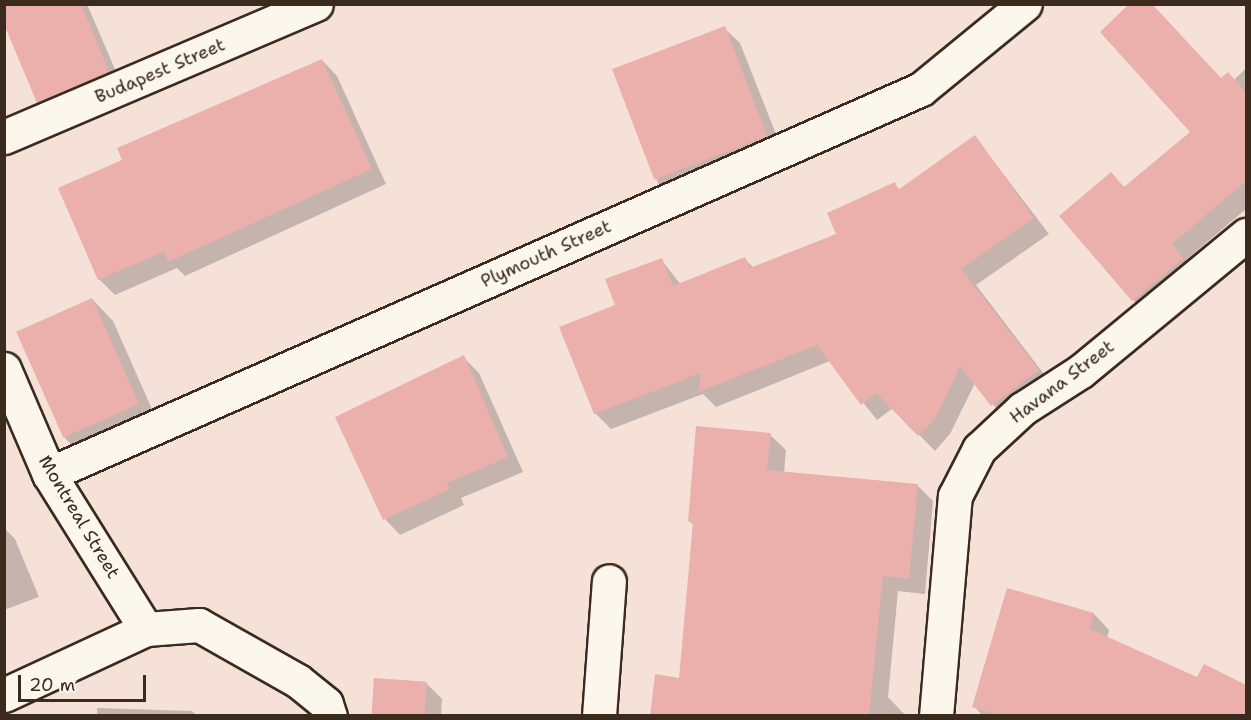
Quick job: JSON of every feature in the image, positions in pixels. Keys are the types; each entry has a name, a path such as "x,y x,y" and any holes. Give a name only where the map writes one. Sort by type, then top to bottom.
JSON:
{"street":[{"name":"Budapest Street","path":"4,137 316,4"},
{"name":"Plymouth Street","path":"49,474 921,88 1025,4"},
{"name":"Havana Street","path":"936,716 955,496 979,449 1022,409 1081,371 1246,235"},
{"name":"Montreal Street","path":"4,369 49,474 146,628"},
{"path":"599,716 609,581"},
{"path":"4,695 146,628 199,625 298,681 326,704 330,716"}],"building":[{"path":"4,4 81,4 109,72 37,103 4,24"},
{"path":"1129,4 1152,4 1221,78 1228,72 1246,93 1246,181 1172,244 1184,258 1132,301 1059,216 1111,172 1124,187 1190,132 1100,32"},
{"path":"725,26 767,136 654,180 612,69"},
{"path":"322,59 372,169 168,262 164,252 98,280 58,188 122,160 117,148"},
{"path":"975,135 1034,218 961,269 1039,370 991,406 960,366 935,419 918,436 876,393 861,405 817,345 699,392 701,373 594,414 559,327 615,305 605,279 662,258 673,286 745,257 750,268 836,234 827,213 895,182 898,190"},
{"path":"92,298 139,404 63,438 16,332"},
{"path":"464,355 508,457 447,483 450,489 383,520 335,417"},
{"path":"696,426 771,433 767,470 918,484 909,579 883,576 869,716 650,716 655,674 679,678 693,522 688,521"},
{"path":"1007,588 1094,613 1090,629 1197,677 1204,664 1246,685 1246,716 1002,716 972,707"},
{"path":"374,678 427,682 424,716 371,716"}]}
